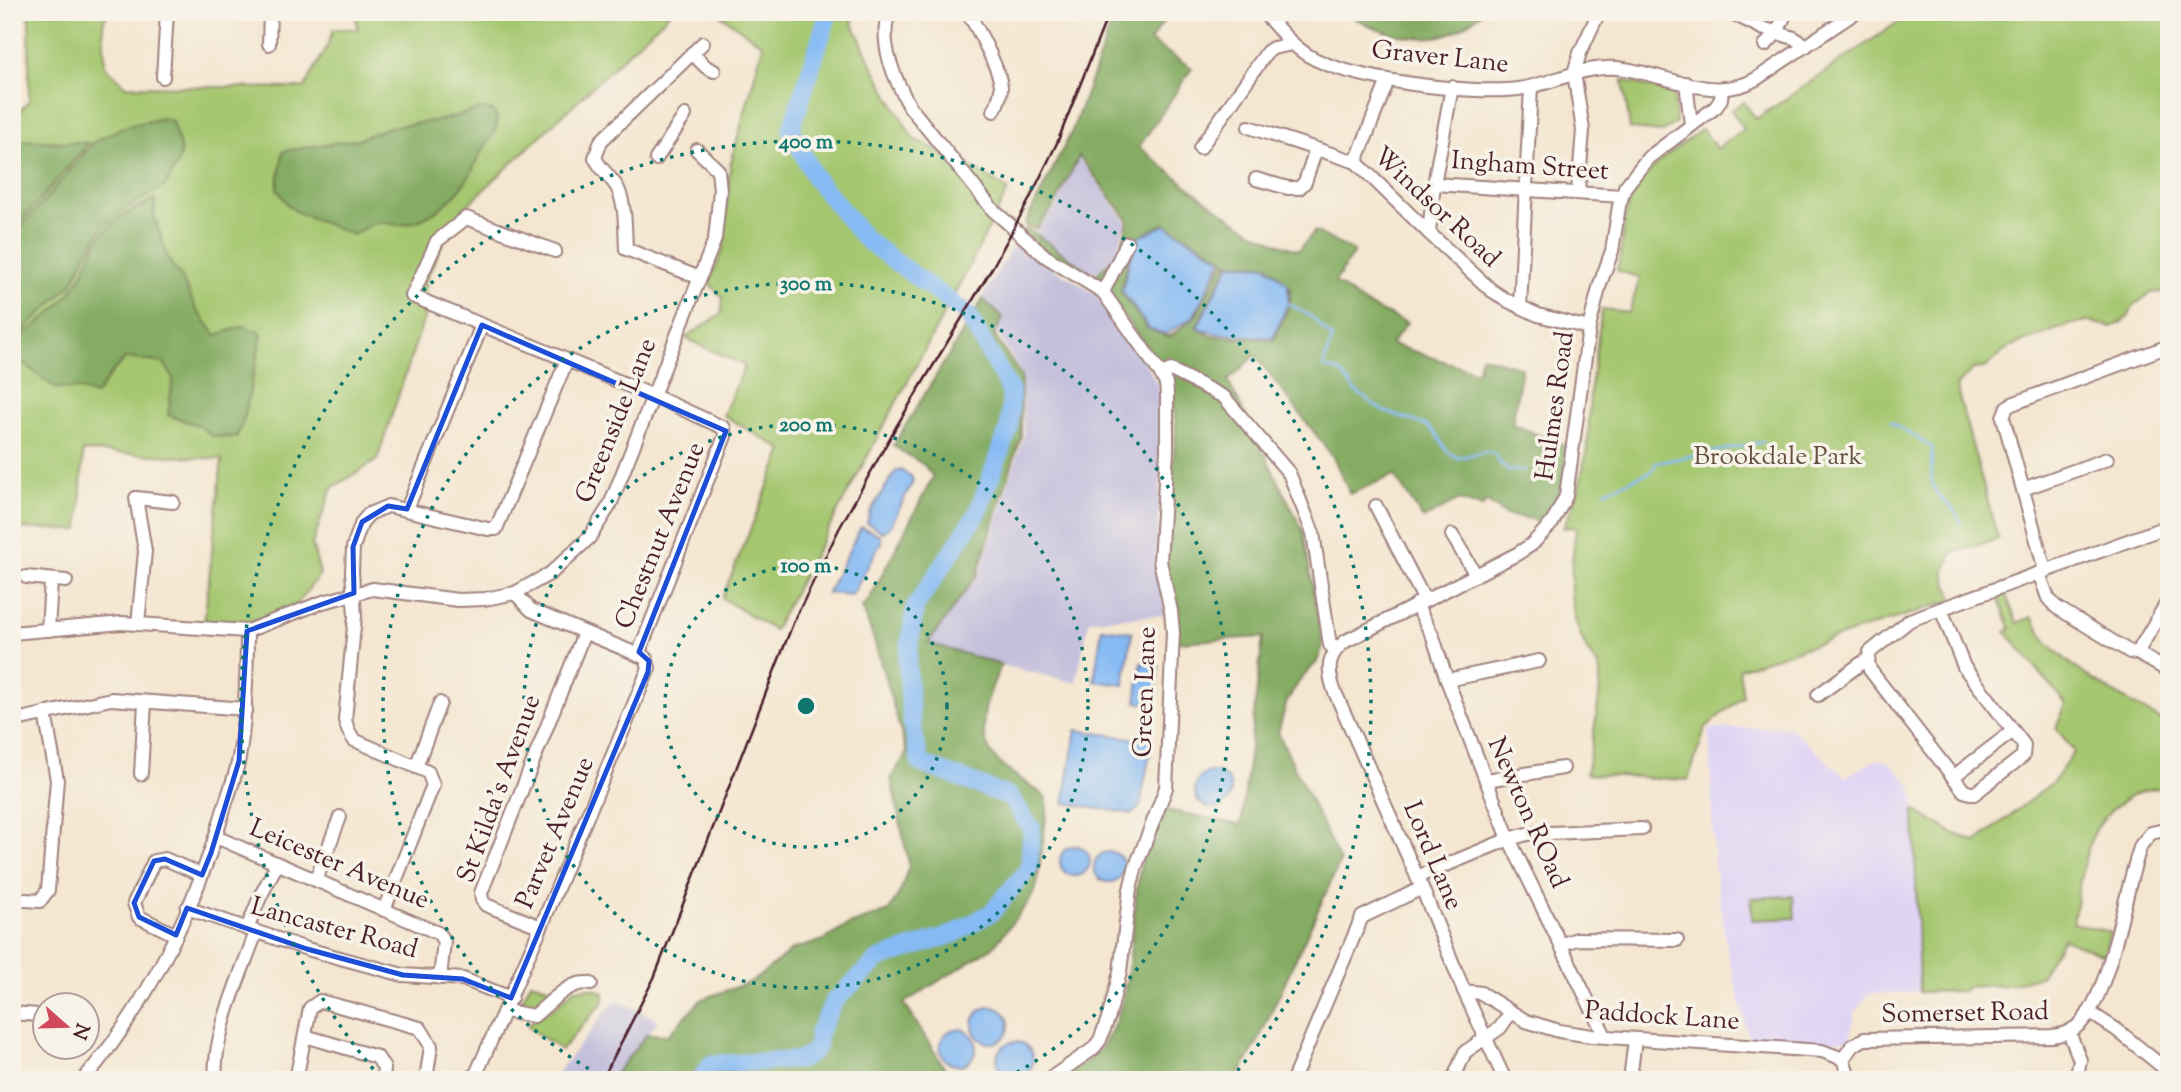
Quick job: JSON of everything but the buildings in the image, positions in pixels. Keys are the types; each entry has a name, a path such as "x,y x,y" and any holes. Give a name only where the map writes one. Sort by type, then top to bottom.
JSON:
{"street":[{"path":"163,77 167,12"},
{"path":"269,44 270,12"},
{"path":"889,12 886,20 887,51 901,90 910,107 993,210 1045,257 1103,292 1127,243"},
{"path":"967,12 1000,77 1002,88 994,111"},
{"name":"Graver Lane","path":"1263,12 1292,44 1318,61 1388,80 1507,90 1531,87 1574,73 1616,68 1722,89"},
{"path":"1578,192 1583,130 1574,73 1599,12"},
{"path":"1730,12 1794,38 1806,47"},
{"path":"1765,45 1777,33 1786,12"},
{"path":"1722,89 1747,85 1856,12"},
{"path":"700,278 626,249 624,210 617,187 602,171 595,158 601,141 703,43"},
{"path":"1200,148 1267,52 1292,44"},
{"path":"692,53 714,71"},
{"path":"1356,162 1388,80"},
{"path":"1686,83 1691,124"},
{"path":"1429,233 1434,184 1452,87"},
{"path":"1520,307 1531,87"},
{"name":"Hulmes Road","path":"1335,649 1359,633 1531,545 1552,523 1561,509 1570,482 1589,327 1612,251 1622,196 1638,167 1716,107 1721,99 1722,89"},
{"path":"656,159 685,115"},
{"name":"Windsor Road","path":"1249,127 1356,162 1491,290 1538,315 1589,327"},
{"path":"1256,179 1288,188 1299,188 1305,181 1316,149"},
{"name":"Greenside Lane","path":"12,633 122,623 247,631 354,593 373,589 458,600 485,599 515,593 551,573 573,555 600,523 610,505 715,239 720,190 718,170 697,150"},
{"name":"Ingham Street","path":"1434,184 1622,196"},
{"path":"555,251 466,218 437,241 412,296 653,396"},
{"name":"Green Lane","path":"1048,1080 1093,1049 1105,1029 1120,972 1130,889 1166,788 1173,633 1160,561 1167,451 1167,394 1161,374 1103,292"},
{"path":"407,509 482,325"},
{"path":"2169,346 2012,404 2007,407 2003,417 2048,598 2056,607 2130,652 2137,653 2169,671"},
{"path":"384,910 432,791 430,776 359,742 348,730 345,720 355,616 353,547 362,522 369,514 388,506 496,529 567,360"},
{"path":"1161,374 1171,370 1182,373 1224,397 1289,473 1313,533 1330,645 1335,649"},
{"name":"Chestnut Avenue","path":"638,655 726,431 717,424 653,396"},
{"path":"2023,489 2107,459"},
{"path":"138,624 145,551 136,498 173,502"},
{"name":"Newton ROad","path":"1376,506 1420,602 1447,680 1509,839 1605,1036"},
{"path":"1941,609 1964,667 2024,745 2024,756 1974,794 1964,791 1870,670 1870,652 1910,620 2169,526"},
{"path":"1452,534 1476,575"},
{"path":"26,577 66,581"},
{"path":"48,630 51,581"},
{"path":"515,593 531,610 638,655"},
{"path":"2137,653 2169,599"},
{"path":"83,1080 100,1061 162,966 202,876 239,761 246,709 247,631"},
{"name":"St Kilda's Avenue","path":"541,927 486,905 481,894 584,633"},
{"name":"Lord Lane","path":"1335,649 1329,665 1334,690 1505,1080"},
{"name":"Parvet Avenue","path":"505,1011 648,672 649,661 638,655"},
{"path":"1447,680 1539,661"},
{"path":"1818,695 1868,661"},
{"path":"12,721 111,699 246,709"},
{"path":"141,774 145,702"},
{"path":"416,767 440,703"},
{"path":"12,899 40,901 48,890 57,780 45,713"},
{"path":"1953,777 2013,731"},
{"path":"1486,780 1563,768"},
{"path":"316,880 340,817"},
{"path":"1293,1080 1362,917 1419,883 1509,839 1527,834 1642,830"},
{"name":"Somerset Road","path":"1843,1059 1852,1046 1864,1040 2052,1036 2069,1032 2089,1012 2103,980 2141,845 2151,833 2169,830"},
{"name":"Leicester Avenue","path":"216,837 438,933 444,941 440,978"},
{"path":"176,934 139,917 134,903 154,861 166,859 202,876"},
{"path":"216,1080 214,1065 222,1029 260,897 277,863"},
{"name":"Lancaster Road","path":"187,908 307,949 403,975 463,979 511,998"},
{"path":"1562,944 1577,939 1677,940"},
{"path":"470,1080 477,1072 505,1011 534,1016 574,985 586,982 592,984"},
{"name":"Paddock Lane","path":"1464,991 1481,993 1526,1021 1559,1031 1635,1039 1822,1051 1843,1059"},
{"path":"296,1080 310,1008 320,1001 420,1028 431,1046 426,1064 426,1080"},
{"path":"1452,1080 1465,1052 1500,1028 1511,1012"},
{"path":"2089,1012 2117,1030 2169,1072"},
{"path":"12,1013 32,1015"},
{"path":"2069,1032 2080,1060 2076,1080"},
{"path":"305,1035 377,1057 384,1068 383,1080"},
{"path":"1630,1080 1635,1039"},
{"path":"1843,1059 1850,1080"}],"highlighted area":[{"path":"482,325 726,431 639,652 649,661 648,672 511,998 463,979 403,975 307,949 187,908 176,935 139,917 134,903 154,861 165,859 202,875 211,853 239,761 247,631 354,593 353,547 362,522 388,506 407,509"}],"shaded area":[{"path":"1078,157 1126,221 1117,253 1094,274 1035,233 1057,206"},
{"path":"1016,241 1094,293 1131,337 1159,388 1161,472 1156,563 1166,615 1089,620 1076,683 1001,665 928,643 979,575 1024,436 1022,375 997,332 1005,318 982,297"},
{"path":"1789,727 1845,777 1877,759 1890,763 1911,785 1915,799 1919,992 1868,994 1855,1013 1850,1039 1828,1042 1749,1038 1728,954 1714,864 1709,729"},
{"path":"617,1000 658,1020 643,1041 610,1080 552,1080 608,1009"}],"green space":[{"path":"29,12 108,12 103,23 105,66 126,86 304,88 327,47 333,29 358,29 355,12 671,12 453,219 425,282 425,315 377,460 332,488 312,544 320,574 294,608 249,623 204,624 222,459 83,451 79,530 12,528 12,119 29,101"},
{"path":"716,12 858,12 852,22 871,63 913,139 967,164 1008,190 774,630 722,598 783,450 723,415 745,366 685,338 721,314 723,298 709,283 723,250 730,166 763,45"},
{"path":"1116,12 1170,12 1150,41 1192,68 1139,147 1215,207 1256,233 1299,250 1315,231 1354,252 1335,282 1367,305 1407,323 1391,344 1477,372 1481,356 1522,368 1512,424 1568,447 1558,503 1543,529 1532,519 1506,515 1486,501 1483,507 1459,500 1423,519 1394,475 1350,494 1333,457 1255,355 1228,381 1303,531 1323,646 1317,662 1300,680 1287,701 1278,733 1340,862 1258,1041 1236,1080 1058,1080 1094,1055 1104,1044 1114,1025 1127,981 1141,865 1162,809 1241,825 1263,637 1178,642 1165,561 1176,429 1170,378 1112,301 1024,233 1026,227 1095,276 1118,253 1129,254 1121,292 1148,329 1169,337 1195,317 1225,259 1164,224 1135,239 1130,252 1121,252 1128,220 1079,156 1055,205 1036,229 1025,224 1072,131","holes":["1226,260 1232,263 1268,265 1290,287 1290,303 1274,340 1211,336 1196,327 1229,263"]},
{"path":"1345,12 1483,12 1466,25 1442,36 1413,37 1383,31"},
{"name":"Brookdale Park","path":"1913,12 2169,12 2169,291 2151,293 2133,306 2129,316 2122,322 2111,327 2087,321 2009,347 1985,368 1973,369 1956,386 1998,539 1952,553 1944,573 1953,600 1739,669 1743,696 1706,727 1688,780 1586,774 1596,719 1600,676 1599,668 1580,635 1572,605 1571,576 1576,529 1563,528 1578,493 1588,443 1590,393 1602,309 1629,313 1640,278 1617,270 1625,218 1632,197 1638,185 1657,164 1702,129 1717,149 1744,129 1731,110 1744,102 1756,119"},
{"path":"1623,80 1674,94 1676,122 1663,132 1630,129"},
{"path":"480,109 493,111 496,116 497,126 493,135 455,195 420,220 399,225 377,223 353,235 297,212 277,189 283,151 359,139 389,127 442,120"},
{"path":"163,118 172,121 181,150 178,163 165,186 126,208 104,225 72,284 22,332 12,335 12,238 95,141 123,127"},
{"path":"12,140 89,143 12,232"},
{"path":"155,199 154,215 168,259 182,278 196,309 216,335 244,326 262,334 244,419 236,438 212,436 200,426 168,415 173,378 164,363 126,358 96,395 78,389 55,388 12,354 12,339 38,323 72,290 103,233 114,222"},
{"path":"983,299 1003,318 994,335 1021,376 1021,437 977,575 928,643 1001,665 985,709 986,743 1003,766 1043,795 1047,800 1047,810 1037,885 1030,900 993,947 904,1003 952,1080 912,1080 902,1075 876,1075 867,1080 610,1080 647,1034 668,1035 702,999 753,981 792,950 824,940 847,926 889,911 901,890 909,865 891,778 907,753 862,607 870,598 933,477 924,465 893,446"},
{"path":"2006,595 2017,623 2032,617 2046,641 2073,666 2169,725 2169,789 2142,791 2118,804 2099,825 2088,849 2073,923 2110,932 2104,955 2063,939 2040,976 2010,985 1965,987 1964,991 1919,992 1914,810 1955,834 1976,842 2053,782 2074,751 2056,728 2066,704 2006,632 2011,629 1998,598"},
{"path":"1793,896 1795,918 1752,920 1751,898"},
{"path":"531,982 561,991 534,1012 517,1011"},
{"path":"592,988 604,993 604,1001 561,1050 529,1028 528,1024 558,1005 574,989"}],"water":[{"path":"1165,225 1222,259 1193,317 1166,334 1149,329 1122,291 1135,239"},
{"path":"1230,264 1267,266 1288,284 1288,303 1273,338 1212,333 1197,327"},
{"path":"900,470 911,476 913,481 890,527 883,532 867,523 870,512 895,472"},
{"path":"861,527 880,535 881,542 852,595 827,593"},
{"path":"1102,628 1132,632 1124,685 1094,681"},
{"path":"1141,663 1159,666 1154,705 1136,702"},
{"path":"1076,730 1152,741 1140,807 1132,814 1064,803"},
{"path":"1213,772 1226,777 1231,790 1226,803 1213,808 1200,803 1195,790 1200,777"},
{"path":"1075,846 1086,850 1090,861 1086,872 1075,876 1064,872 1060,861 1064,850"},
{"path":"1109,852 1120,856 1124,867 1120,878 1109,882 1098,878 1094,867 1098,856"},
{"path":"991,1007 1004,1012 1009,1025 1004,1038 991,1043 978,1038 973,1025 978,1012"},
{"path":"958,1029 971,1034 976,1047 971,1060 958,1065 945,1060 940,1047 945,1034"},
{"path":"1015,1042 1028,1047 1033,1060 1028,1073 1015,1078 1002,1073 997,1060 1002,1047"}],"waterway":[{"path":"700,1080 711,1064 801,1060 813,1052 817,1045 818,1034 834,1001 879,959 954,934 992,912 1029,868 1032,829 1010,797 920,763 911,719 907,662 915,607 977,514 1009,428 1011,392 968,315 866,240 815,178 791,130 829,12"},
{"path":"1288,303 1313,318 1332,338 1323,367 1341,372 1354,390 1383,411 1426,425 1436,434 1447,451 1458,458 1484,452 1495,454 1509,471 1525,470"},
{"path":"1890,422 1932,447 1931,476 1934,487 1961,523"},
{"path":"1605,491 1652,471 1656,463 1763,442"}],"railway":[{"path":"602,1080 654,978 794,621 839,529 1028,202 1057,143 1109,12"}]}
